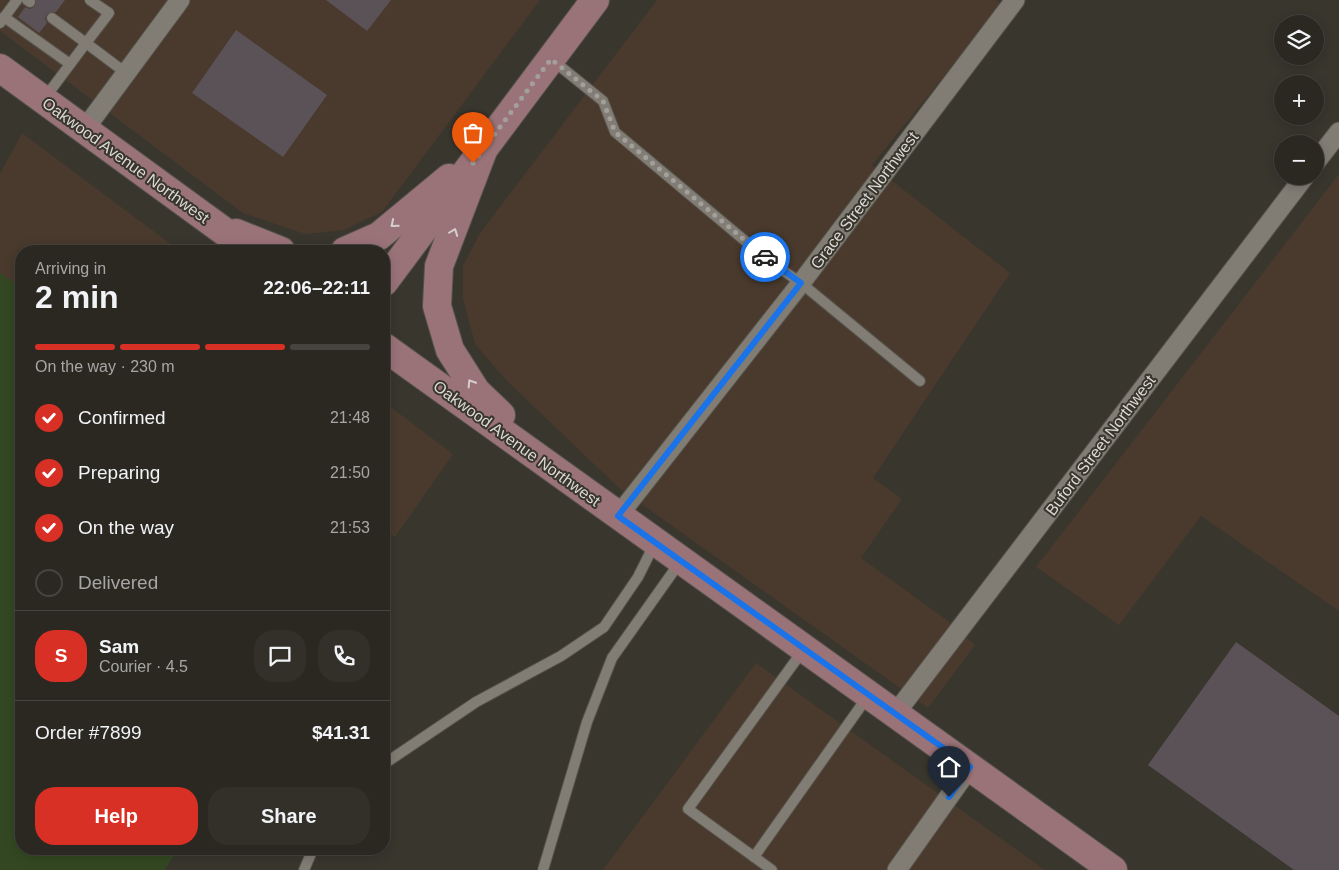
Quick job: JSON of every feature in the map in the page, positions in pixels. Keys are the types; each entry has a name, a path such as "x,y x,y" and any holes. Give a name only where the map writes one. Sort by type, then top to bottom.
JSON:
{"street":[{"path":"84,130 180,0"},
{"path":"390,274 595,0"},
{"name":"Grace Street Northwest","path":"618,516 801,283 1015,0"},
{"name":"Oakwood Avenue Northwest","path":"0,68 244,245"},
{"path":"1324,151 1339,132"},
{"path":"359,245 379,236 484,148"},
{"path":"484,148 439,266 437,306 450,350 476,391 568,480"},
{"name":"Buford Street Northwest","path":"895,714 1298,185"},
{"path":"213,223 266,245"},
{"name":"Oakwood Avenue Northwest","path":"390,351 1113,870"},
{"path":"897,870 970,767"}],"lane":[{"path":"17,0 2,20 70,64"},
{"path":"43,100 109,13 90,0"},
{"path":"52,18 126,73"},
{"path":"551,59 603,101 615,132 768,260 801,283 920,381"},
{"path":"390,760 476,702 561,656 604,627 638,578 655,543"},
{"path":"542,870 587,722 612,658 681,561"},
{"path":"772,870 688,810 804,649"},
{"path":"754,857 868,695"},
{"path":"304,870 310,855"}],"shaded area":[{"path":"0,0 540,0 382,212 344,230 305,234 243,213 0,31"},
{"path":"657,0 996,0 1002,5 872,165 1010,273 873,478 902,499 861,558 948,621 975,645 928,708 619,488 506,380 475,344 463,299 463,266 480,233"},
{"path":"22,133 172,245 15,245 15,283 0,273 0,174"},
{"path":"1339,174 1339,611 1201,516 1119,625 1036,567"},
{"path":"390,407 453,454 395,537 390,533"},
{"path":"756,663 1045,870 603,870"}],"green space":[{"path":"0,273 15,283 15,855 175,855 164,870 0,870"}],"building":[{"path":"36,0 65,0 56,12 47,14 45,18 47,23 39,33 18,17 25,7 30,9 35,6"},
{"path":"326,0 391,0 367,31"},
{"path":"236,30 327,95 283,157 192,93"},
{"path":"1236,642 1339,716 1339,870 1294,870 1148,765"}],"way so far":[{"path":"473,163 551,59 603,101 615,132 765,257"}],"route":[{"path":"765,257 801,283 669,454 618,516 970,767 949,797"}]}
